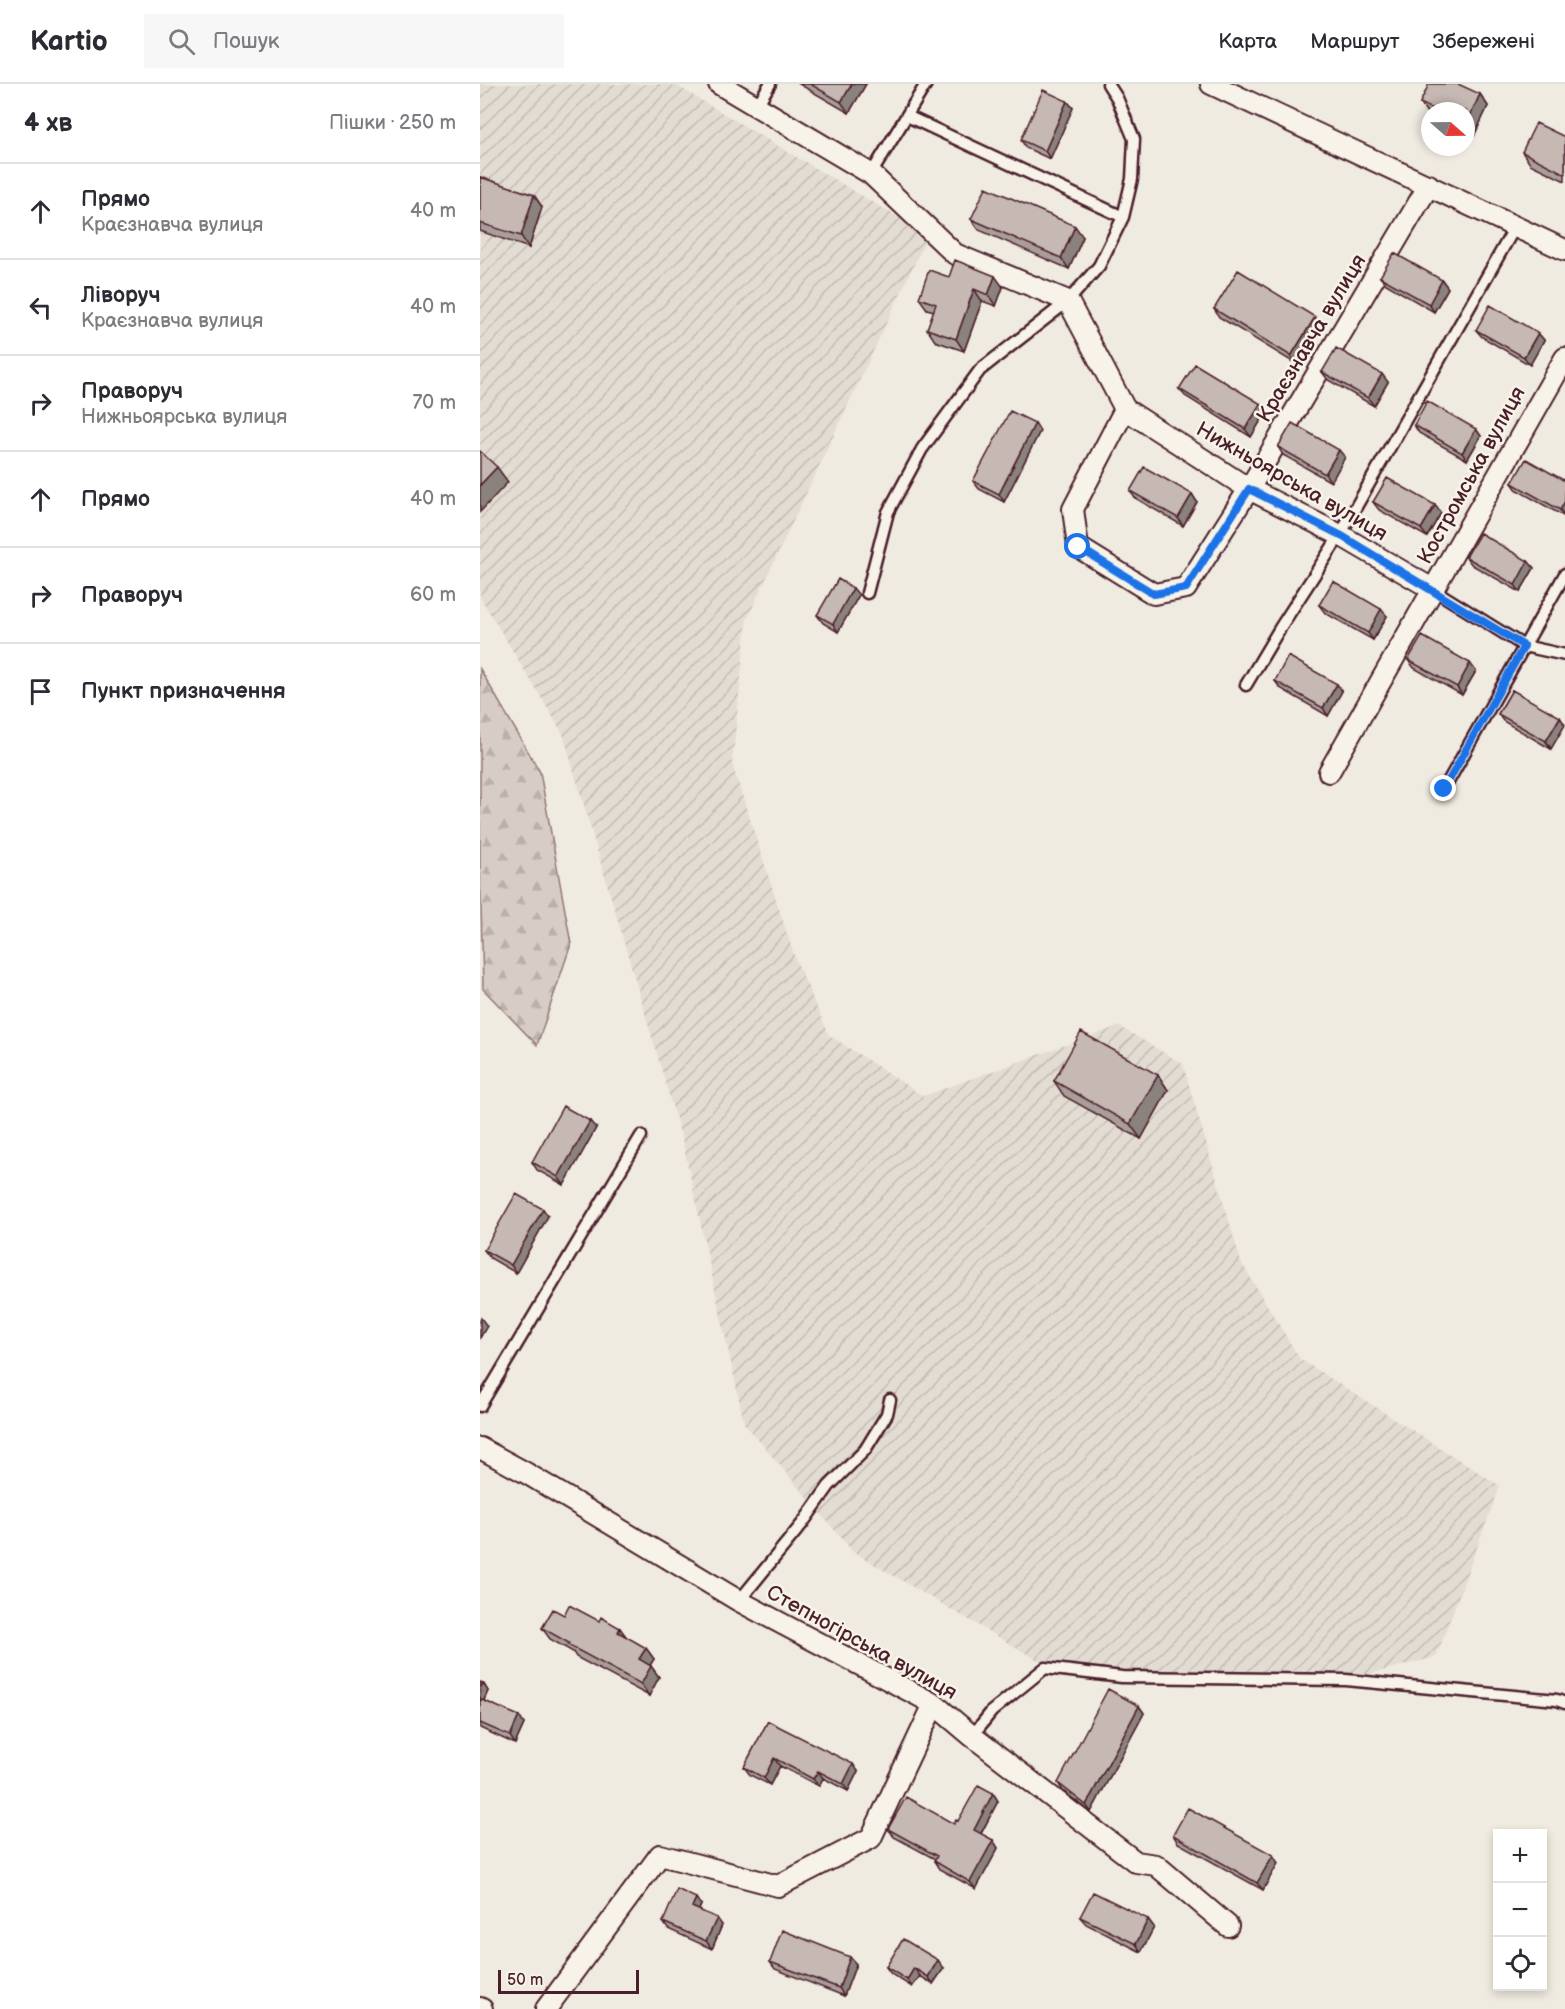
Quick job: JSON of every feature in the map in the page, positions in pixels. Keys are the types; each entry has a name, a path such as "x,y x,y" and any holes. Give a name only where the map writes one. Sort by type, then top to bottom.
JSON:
{"street":[{"path":"719,84 872,174 955,254 1068,301"},
{"path":"1211,84 1565,250"},
{"name":"Краєзнавча вулиця","path":"1125,409 1073,509 1078,547 1154,594 1186,588 1249,489 1429,185"},
{"name":"Нижньоярська вулиця","path":"1068,301 1125,409 1249,489 1340,535 1434,590"},
{"name":"Костромська вулиця","path":"1329,772 1565,358"},
{"name":"Степногірська вулиця","path":"480,1448 526,1473 739,1601 934,1704 1136,1862 1156,1865 1228,1926"},
{"path":"546,2009 660,1855 778,1886 871,1838 934,1704"}],"lane":[{"path":"756,106 770,84"},
{"path":"872,174 926,84"},
{"path":"867,592 888,512 922,450 980,370 1068,301 1099,266 1123,216 1132,178 1134,139 1117,98 1108,84"},
{"path":"907,116 1123,216"},
{"path":"1246,685 1340,535 1515,227"},
{"path":"1444,789 1565,574"},
{"path":"1434,590 1524,646 1565,655"},
{"path":"480,1406 641,1136"},
{"path":"739,1601 802,1524 829,1486 865,1450 887,1414 890,1400"},
{"path":"972,1736 992,1711 1045,1668 1122,1677 1346,1680 1557,1700 1565,1703"}],"shaded area":[{"path":"480,84 674,84 928,235 747,619 732,764 795,958 829,1035 923,1096 1119,1026 1183,1064 1241,1262 1300,1359 1500,1486 1436,1657 1346,1680 1058,1672 853,1552 744,1423 683,1143 563,734 480,597"}],"green space":[{"path":"480,669 540,772 571,944 537,1045 483,989 480,863"}],"building":[{"path":"810,84 852,84 841,102"},
{"path":"1429,84 1458,84 1480,94 1475,105 1475,102 1420,103"},
{"path":"1043,90 1067,101 1045,151 1021,140"},
{"path":"1536,123 1565,137 1565,174 1522,152"},
{"path":"480,177 534,195 521,236 480,223"},
{"path":"986,187 1075,226 1061,258 971,219"},
{"path":"1394,253 1442,280 1429,304 1380,277"},
{"path":"955,260 995,276 988,295 974,289 956,339 927,329 936,304 919,298 929,270 949,277"},
{"path":"1238,270 1315,317 1291,356 1214,309"},
{"path":"1490,305 1538,333 1524,357 1476,330"},
{"path":"1336,348 1382,374 1368,398 1322,372"},
{"path":"1195,364 1261,404 1245,429 1179,389"},
{"path":"1427,401 1476,429 1462,453 1414,425"},
{"path":"1010,411 1035,423 999,494 973,481"},
{"path":"1292,423 1339,450 1325,474 1278,447"},
{"path":"480,451 497,467 480,485"},
{"path":"1526,459 1565,481 1565,501 1560,510 1512,483"},
{"path":"1144,467 1192,494 1178,518 1130,491"},
{"path":"1387,478 1435,505 1421,529 1373,502"},
{"path":"1480,533 1528,561 1515,585 1466,557"},
{"path":"838,579 853,588 833,624 817,615"},
{"path":"1333,581 1381,609 1368,633 1319,605"},
{"path":"1422,636 1470,663 1457,687 1408,660"},
{"path":"1288,656 1337,684 1323,708 1275,681"},
{"path":"1512,690 1560,717 1546,741 1498,714"},
{"path":"1081,1032 1158,1075 1130,1124 1054,1081"},
{"path":"563,1106 590,1121 558,1177 532,1162"},
{"path":"516,1194 543,1209 511,1265 484,1250"},
{"path":"569,1605 599,1621 601,1617 620,1628 618,1632 646,1648 639,1659 651,1666 641,1684 568,1645 569,1643 542,1628 553,1609 564,1615"},
{"path":"1108,1689 1139,1706 1086,1805 1058,1783"},
{"path":"480,1699 519,1716 510,1736 480,1723"},
{"path":"768,1721 853,1764 843,1784 818,1771 813,1779 774,1758 764,1778 744,1767"},
{"path":"978,1785 993,1793 974,1830 993,1840 970,1882 934,1861 937,1856 888,1829 906,1797 954,1824 956,1820 958,1821"},
{"path":"1188,1808 1273,1855 1257,1883 1173,1835"},
{"path":"677,1889 696,1898 692,1907 717,1918 706,1941 663,1922"},
{"path":"1093,1892 1148,1919 1136,1944 1080,1917"},
{"path":"782,1930 850,1957 839,1988 770,1962"},
{"path":"903,1939 938,1960 928,1977 914,1968 907,1980 886,1967"}],"route":[{"path":"1078,547 1154,594 1186,588 1249,489 1340,535 1524,646 1444,789"}]}
